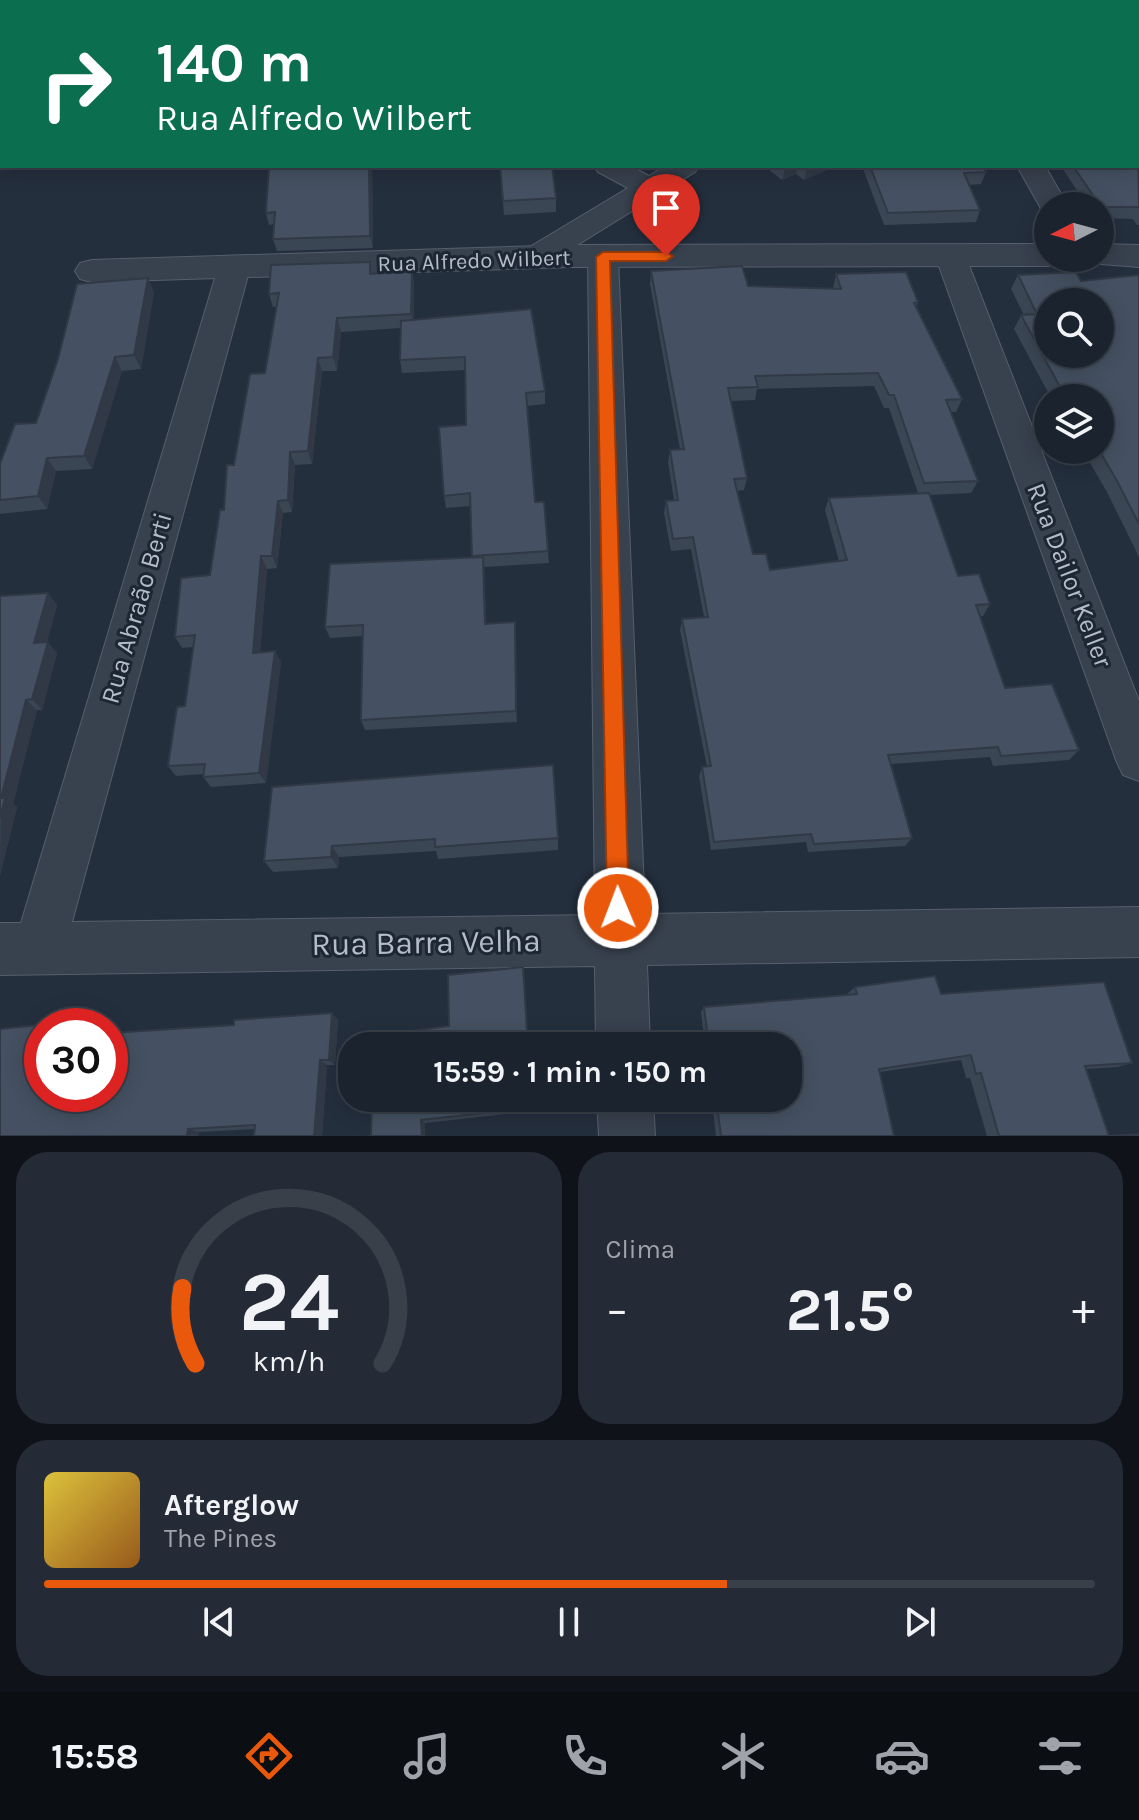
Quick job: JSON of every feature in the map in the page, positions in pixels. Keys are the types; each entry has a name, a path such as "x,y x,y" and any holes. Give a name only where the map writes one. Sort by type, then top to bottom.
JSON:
{"street":[{"path":"612,168 650,188"},
{"path":"534,258 682,168"},
{"path":"1032,168 1045,192"},
{"name":"Rua Dailor Keller","path":"950,255 1139,760"},
{"name":"Rua Alfredo Wilbert","path":"92,271 534,258 1034,255"},
{"path":"1114,255 1139,256"},
{"path":"603,257 622,1032"},
{"name":"Rua Abraão Berti","path":"19,948 234,268"},
{"name":"Rua Barra Velha","path":"19,948 1139,932"},
{"path":"626,1112 627,1136"}],"building":[{"path":"269,168 369,168 370,236 273,239 275,212 266,213"},
{"path":"500,168 552,168 556,198 503,201"},
{"path":"871,168 983,168 986,172 964,173 980,210 888,213"},
{"path":"1074,168 1138,168 1139,207 1114,207 1114,192 1091,192"},
{"path":"370,262 370,274 412,271 411,314 337,318 333,357 318,358 308,451 290,452 288,500 278,501 272,556 261,556 253,653 275,651 259,773 203,777 205,764 168,766 177,707 185,706 195,635 175,637 181,578 210,575 220,510 224,510 227,465 234,465 250,374 265,373 279,293 269,294 271,265"},
{"path":"742,266 748,286 841,289 836,274 906,272 918,302 914,303 962,399 946,400 978,481 924,483 894,395 889,395 878,373 755,376 758,387 728,388 747,478 734,479 753,554 766,554 770,570 847,560 829,498 929,493 958,576 979,574 990,604 976,605 1005,688 1052,684 1079,750 1001,756 998,747 888,755 912,838 814,844 811,834 714,842 702,767 711,766 682,619 708,617 693,537 673,539 666,501 678,500 670,450 684,449 651,271"},
{"path":"1076,272 1081,281 1139,275 1139,524 1107,464 1114,464 1114,384 1058,384 1050,368 1114,368 1114,288 1034,288 1034,308 1018,275"},
{"path":"148,278 134,355 115,357 84,456 47,458 38,496 0,500 0,464 15,424 36,423 58,359 77,284"},
{"path":"531,309 545,391 526,393 535,502 544,502 548,551 472,556 470,493 444,496 439,427 466,425 465,357 400,360 401,321"},
{"path":"1034,314 1034,339 1021,315"},
{"path":"483,557 485,624 515,622 516,711 361,720 363,625 325,627 330,564"},
{"path":"48,593 34,643 48,642 32,699 26,700 1,798 5,798 0,818 0,596"},
{"path":"553,765 558,838 435,847 435,839 332,846 331,857 264,861 272,787"},
{"path":"523,967 527,1032 404,1032 449,1026 448,975"},
{"path":"935,976 941,994 1104,982 1132,1063 1085,1066 1109,1136 999,1136 981,1073 976,1074 971,1055 879,1069 894,1136 721,1136 718,1112 802,1112 802,1032 707,1032 704,1007 857,994 855,987"},
{"path":"332,1013 329,1060 320,1060 314,1136 254,1136 255,1125 188,1129 187,1136 0,1136 0,1029 24,1026 24,1112 128,1112 128,1032 234,1025 234,1020"},
{"path":"372,1112 494,1112 421,1120 422,1136 371,1136"}],"route":[{"path":"618,908 603,257 666,256"}]}
